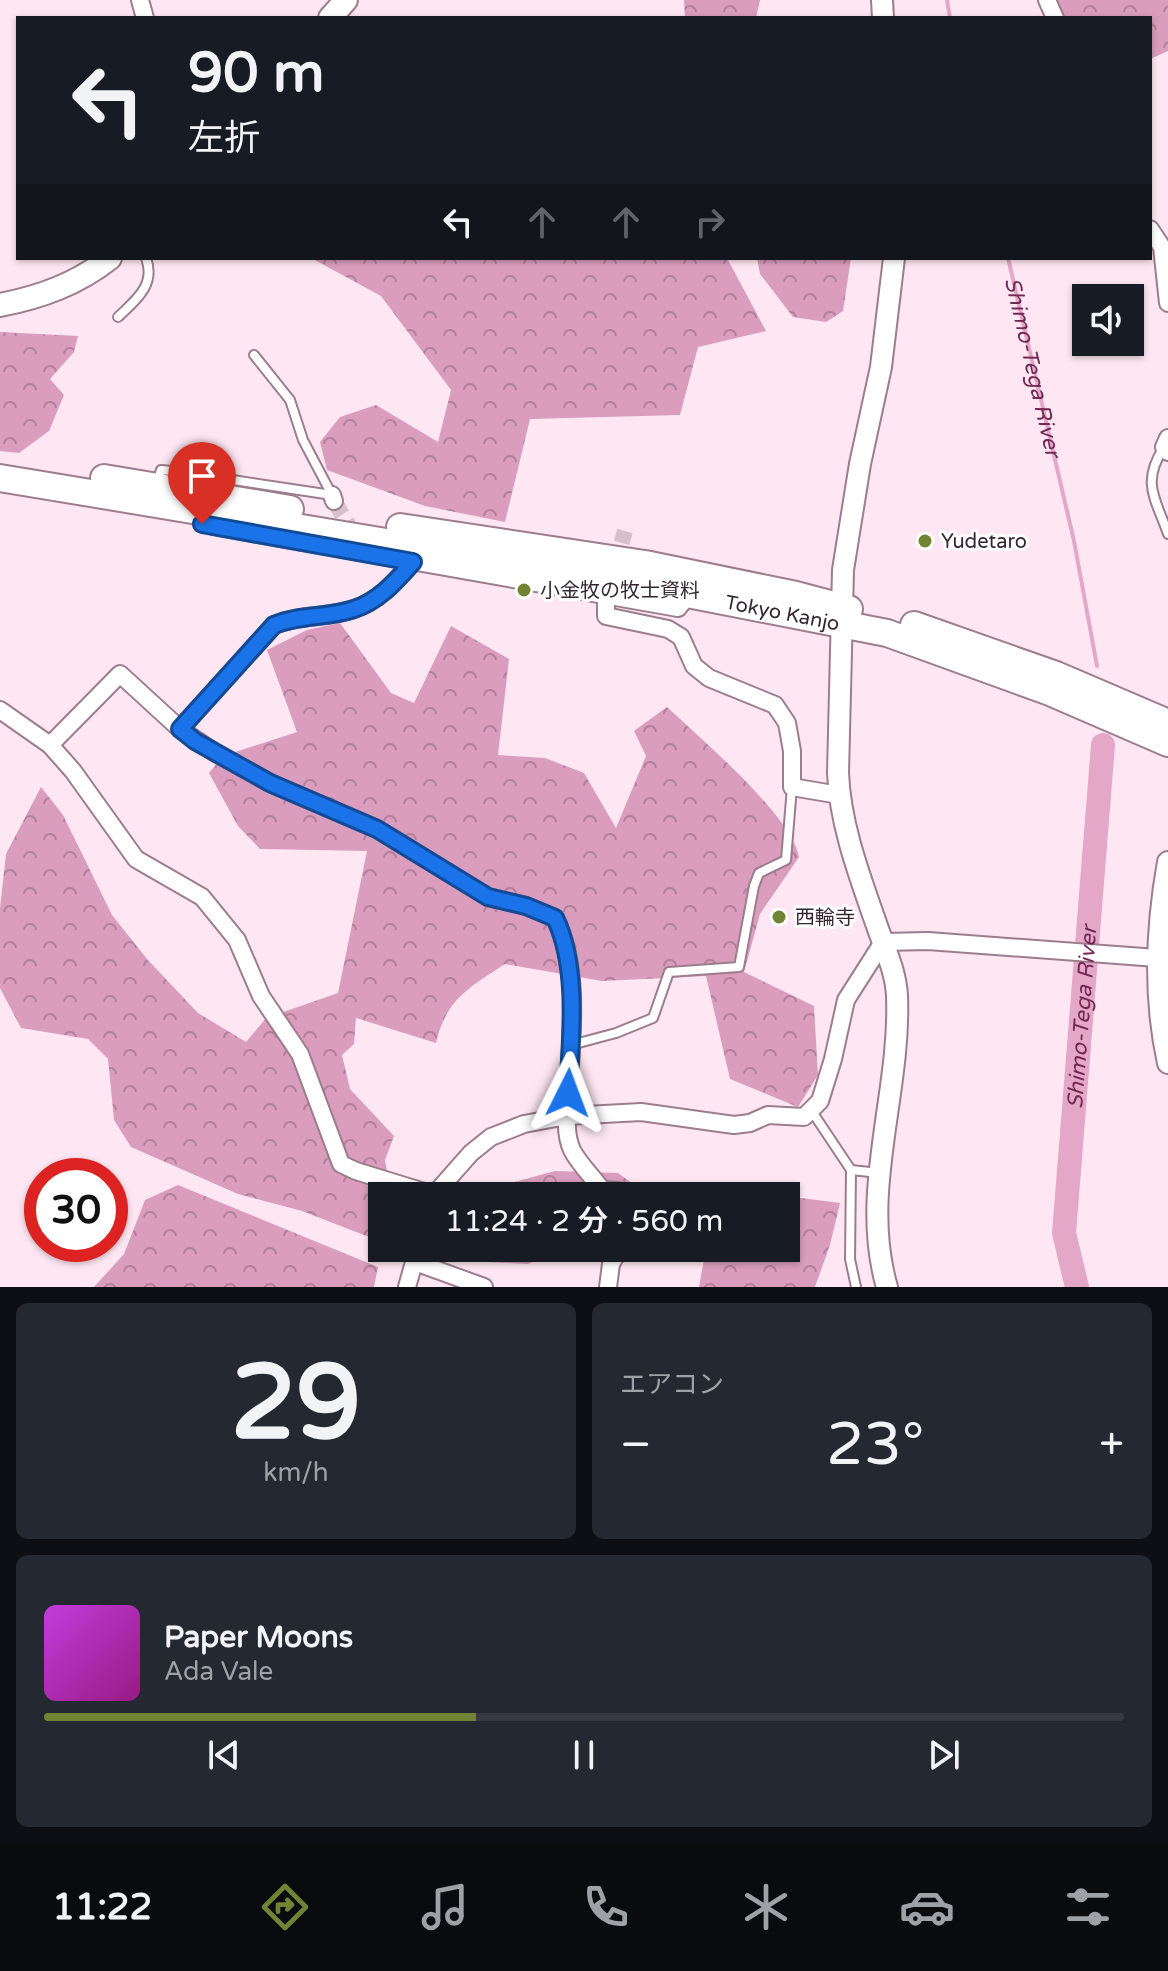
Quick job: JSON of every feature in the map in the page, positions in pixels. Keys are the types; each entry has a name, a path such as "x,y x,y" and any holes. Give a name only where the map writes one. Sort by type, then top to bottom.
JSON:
{"highway":[{"name":"Tokyo Kanjo","path":"0,462 156,486 192,505"},
{"name":"Tokyo Kanjo","path":"0,478 476,549 690,593 841,615 894,619 988,649 1080,684 1168,723"},
{"name":"Tokyo Kanjo","path":"476,549 645,564 796,595 887,633 1050,692 1168,743"}],"main road":[{"path":"332,16 346,0"},
{"path":"0,305 69,284 107,260"}],"street":[{"path":"1152,232 1162,247 1168,303"},
{"path":"887,1287 880,1263 875,1223 894,1062 897,994 892,968 856,864 839,795 843,570 860,464 881,367 894,260"},
{"path":"192,505 202,524 413,562 678,608 690,593"},
{"path":"180,729 274,625 288,619 353,609 388,589 413,562"},
{"path":"606,594 606,616 668,629 681,637 694,666 709,678 775,705 787,723 792,751 792,787 839,795"},
{"path":"50,745 120,674 204,747 270,783 377,829 488,897 526,906 555,918 565,938 569,973 571,1045 567,1116 572,1149 596,1182"},
{"path":"0,710 50,745 73,771 136,859 202,897 237,940 261,996 300,1054 341,1164 392,1182"},
{"path":"1168,862 1160,909 1157,958 1161,1033 1168,1063"},
{"path":"883,942 928,941 1157,958"},
{"path":"445,1182 471,1153 491,1137 524,1124 567,1116 641,1112 734,1125 750,1123 768,1115 804,1117 820,1101 846,1000 883,942"},
{"path":"407,1287 414,1262"},
{"path":"431,1262 484,1287"},
{"path":"608,1287 612,1262"}],"lane":[{"path":"118,317 146,286 150,274 146,260"},
{"path":"156,486 161,470 333,498 303,440 290,400 254,355"},
{"path":"1167,446 1152,466 1149,480 1168,534"},
{"path":"571,1045 616,1033 653,1018 669,972 739,967 759,873 786,860 792,787"},
{"path":"811,1110 851,1170 850,1259 856,1287"},
{"path":"851,1170 880,1173"}],"green space":[{"path":"684,0 760,0 756,16 685,16"},
{"path":"1041,0 1168,0 1168,51 1152,58 1152,16 1047,16"},
{"path":"315,260 728,260 766,331 698,347 680,415 530,419 505,522 425,506 327,470 320,442 340,417 376,405 438,442 451,390 381,296"},
{"path":"757,260 851,260 843,311 826,322 793,317 760,274"},
{"path":"0,332 78,336 74,352 50,379 64,395 49,431 19,453 0,451"},
{"path":"340,623 391,693 414,703 451,626 509,659 498,755 545,758 584,773 616,828 646,756 634,731 667,707 743,778 780,821 793,840 799,857 760,914 744,972 814,1006 818,1075 798,1107 730,1079 706,976 602,981 505,964 470,988 453,1005 440,1028 436,1043 356,1018 354,1044 342,1055 350,1089 394,1136 385,1160 389,1182 368,1182 368,1237 302,1211 238,1194 131,1147 114,1120 108,1059 88,1039 21,1028 0,988 0,908 6,854 41,787 63,815 112,915 147,959 198,1013 246,1042 266,1018 338,993 367,851 260,849 238,826 209,773 223,756 297,732 267,650 307,630"},
{"path":"555,1171 618,1173 630,1182 514,1182"},
{"path":"178,1185 378,1267 374,1287 94,1287 117,1262 128,1262 128,1244 145,1200"},
{"path":"800,1198 840,1203 815,1287 699,1287 703,1262 800,1262"},
{"path":"487,1262 533,1262 528,1264"}],"waterway":[{"name":"Shimo-Tega River","path":"947,0 950,16"},
{"name":"Shimo-Tega River","path":"1008,260 1074,541 1097,666"},
{"name":"Shimo-Tega River","path":"1077,1287 1064,1233 1103,745"}],"tunnel":[{"path":"334,501 358,541"},
{"path":"615,566 625,531"}],"place":[{"name":"Yudetaro","path":"925,541"},
{"name":"小金牧の牧士資料","path":"524,590"},
{"name":"西輪寺","path":"779,917"}],"route":[{"path":"202,524 413,562 388,589 353,609 288,619 274,625 180,729 195,741 270,783 377,829 488,897 526,906 555,918 565,938 569,973 571,1045 568,1093"}]}
